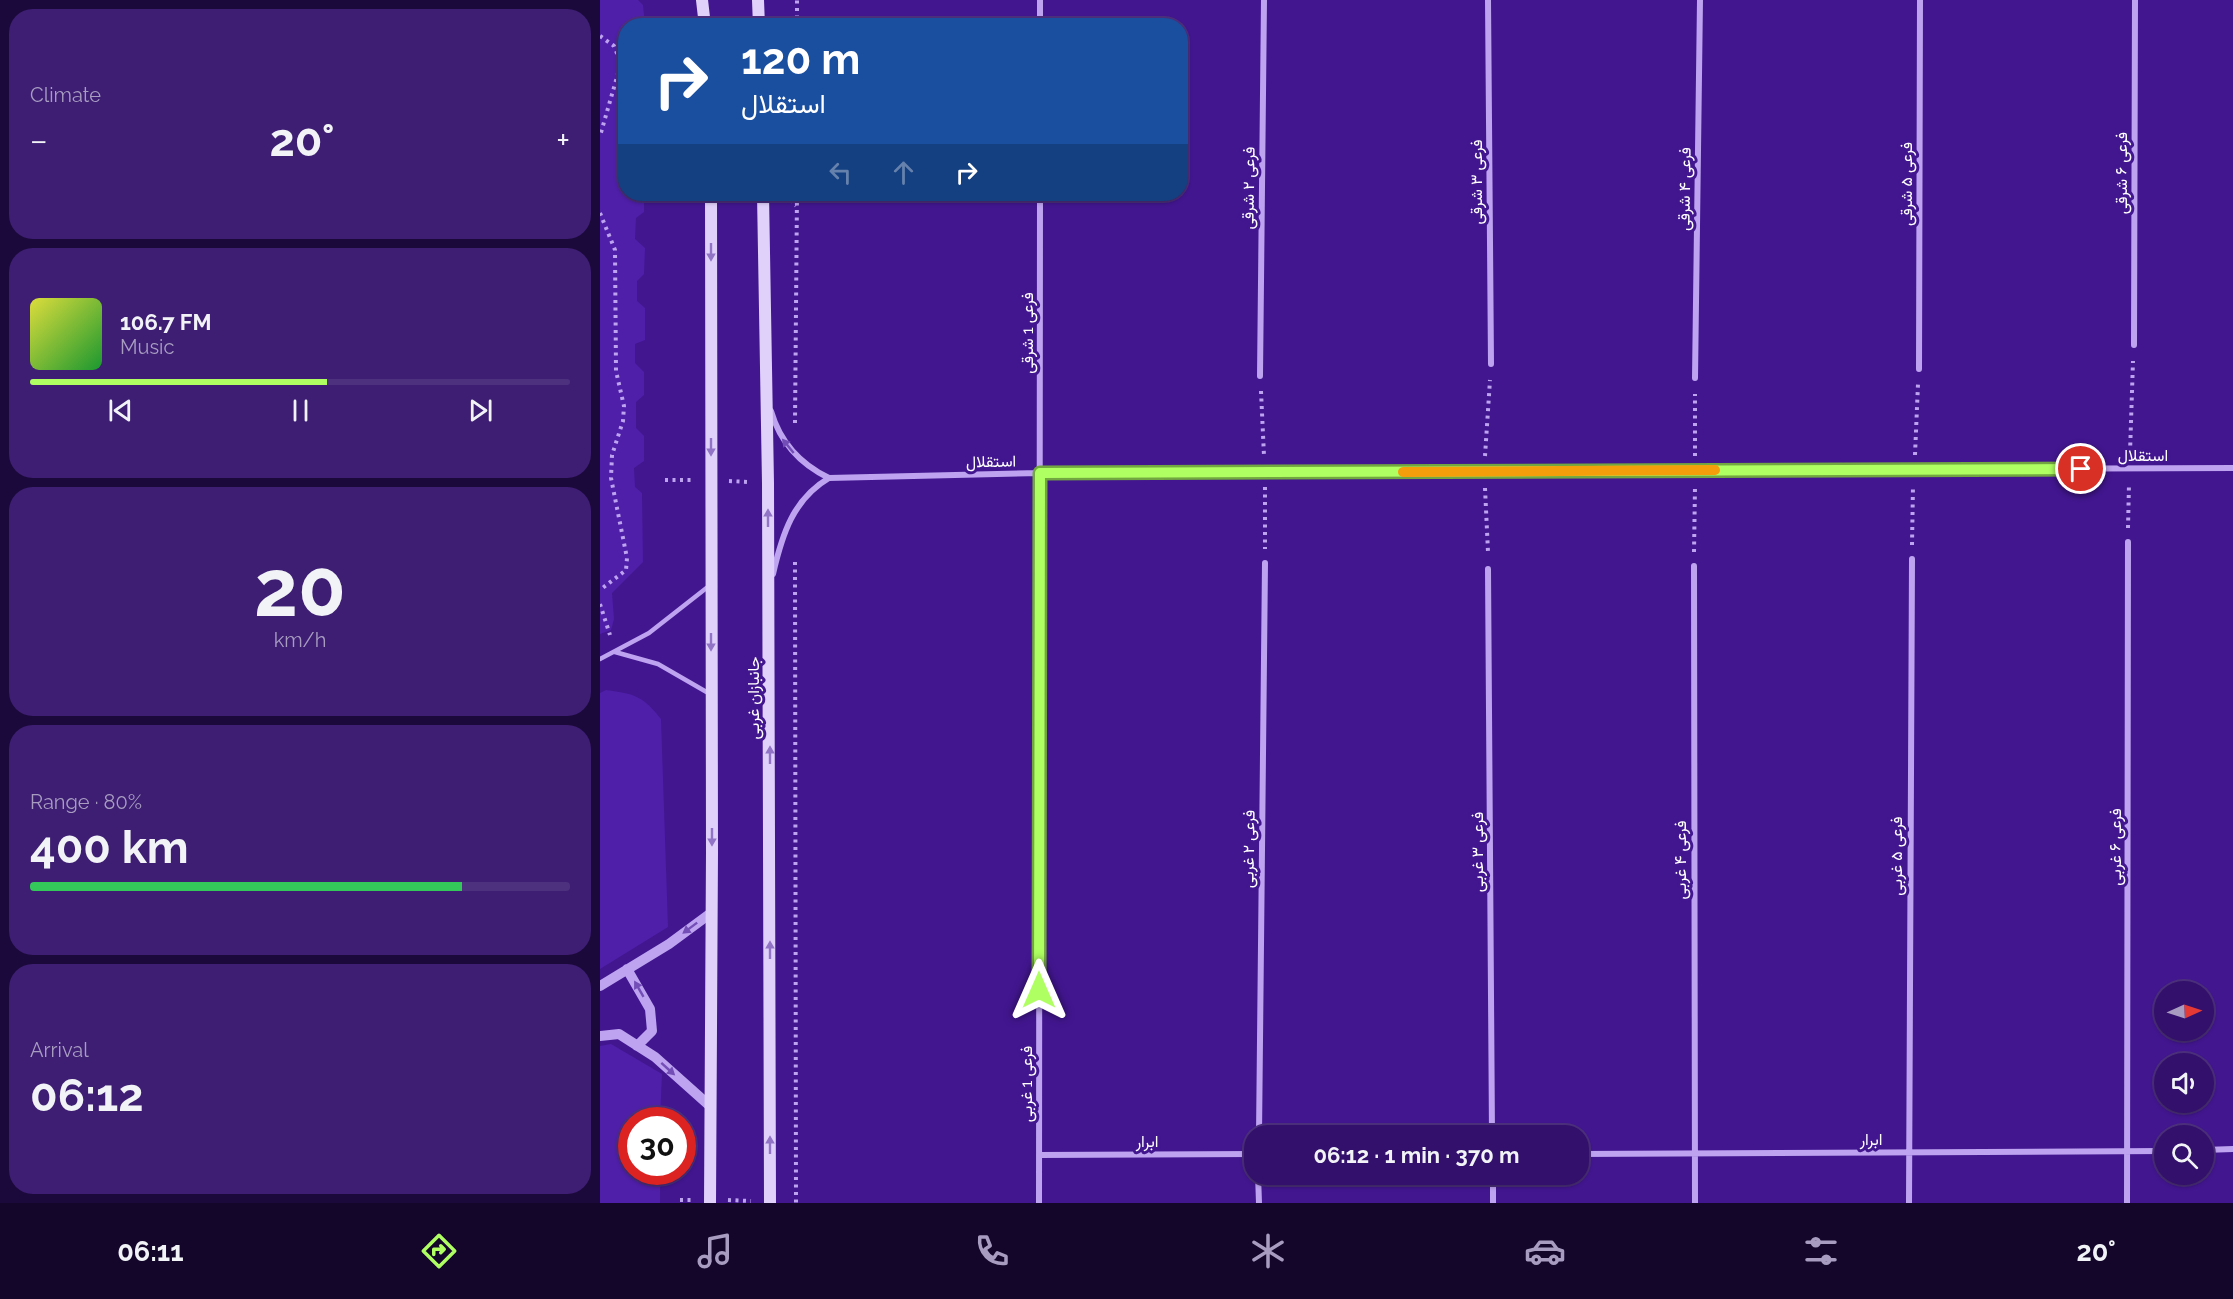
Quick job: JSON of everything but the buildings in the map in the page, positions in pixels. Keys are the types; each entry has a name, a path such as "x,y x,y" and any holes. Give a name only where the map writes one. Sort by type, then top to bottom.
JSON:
{"main road":[{"path":"702,0 704,18"},
{"path":"758,0 759,18"},
{"path":"710,1201 711,201"},
{"name":"جانبازان غربی","path":"763,201 769,592 770,1203"}],"street":[{"path":"1040,0 1040,18"},
{"name":"فرعی ۲ شرقی","path":"1260,376 1264,0"},
{"name":"فرعی ۳ شرقی","path":"1488,0 1491,364"},
{"name":"فرعی ۴ شرقی","path":"1695,378 1700,0"},
{"name":"فرعی ۵ شرقی","path":"1919,369 1920,0"},
{"name":"فرعی ۶ شرقی","path":"2134,345 2135,0"},
{"name":"فرعی 1 شرقی","path":"1040,201 1040,473"},
{"path":"767,399 777,431 789,448 812,470 829,478"},
{"name":"استقلال","path":"829,478 1040,473 2233,468"},
{"name":"فرعی 1 غربی","path":"1039,1203 1040,473"},
{"path":"769,592 787,524 813,487 829,478"},
{"name":"فرعی ۶ غربی","path":"2128,542 2128,1152"},
{"name":"فرعی ۵ غربی","path":"1908,1153 1912,559"},
{"name":"فرعی ۲ غربی","path":"1258,1125 1265,563"},
{"name":"فرعی ۴ غربی","path":"1694,566 1694,1153"},
{"name":"فرعی ۳ غربی","path":"1488,568 1492,1125"},
{"path":"600,986 669,944 711,913"},
{"path":"627,969 650,1009 651,1031 637,1046"},
{"path":"600,1036 619,1034 655,1057 711,1107"},
{"path":"2214,1150 2233,1149"},
{"name":"ابرار","path":"1589,1154 2154,1151"},
{"path":"2127,1203 2128,1152"},
{"path":"1694,1153 1695,1203"},
{"path":"1908,1153 1910,1203"},
{"name":"ابرار","path":"1039,1155 1244,1154"},
{"path":"1258,1185 1259,1203"},
{"path":"1492,1185 1493,1203"}],"lane":[{"path":"600,659 650,633 711,584"},
{"path":"615,652 658,664 711,694"}],"path":[{"path":"797,0 797,18"},
{"path":"600,36 614,46 618,56"},
{"path":"600,136 618,73"},
{"path":"792,201 797,206"},
{"path":"796,431 797,201"},
{"path":"600,213 615,250 616,371 624,406 623,422 612,455 611,478 627,558 626,570 600,590"},
{"path":"2128,542 2134,345"},
{"path":"1488,568 1484,471 1491,364"},
{"path":"1912,559 1919,369"},
{"path":"1260,376 1265,472 1265,563"},
{"path":"1694,566 1695,378"},
{"path":"680,1200 770,1203 796,1201 795,555"},
{"path":"600,604 615,652"}],"shaded area":[{"path":"600,0 638,0 643,5 644,18 618,18 618,201 644,201 644,212 636,218 635,239 645,248 644,274 637,281 637,301 645,308 645,340 635,344 635,363 644,372 644,395 636,402 636,428 644,436 644,461 634,468 635,487 642,493 643,562 612,593 614,619 611,630 600,634"},
{"path":"606,690 638,697 649,705 661,719 668,927 600,969 600,693"},
{"path":"611,1044 662,1074 661,1107 618,1107 618,1185 660,1185 660,1203 600,1203 600,1046"}],"slow traffic":[{"path":"1403,472 1715,470"}],"route":[{"path":"1039,990 1040,473 2081,469"}]}
